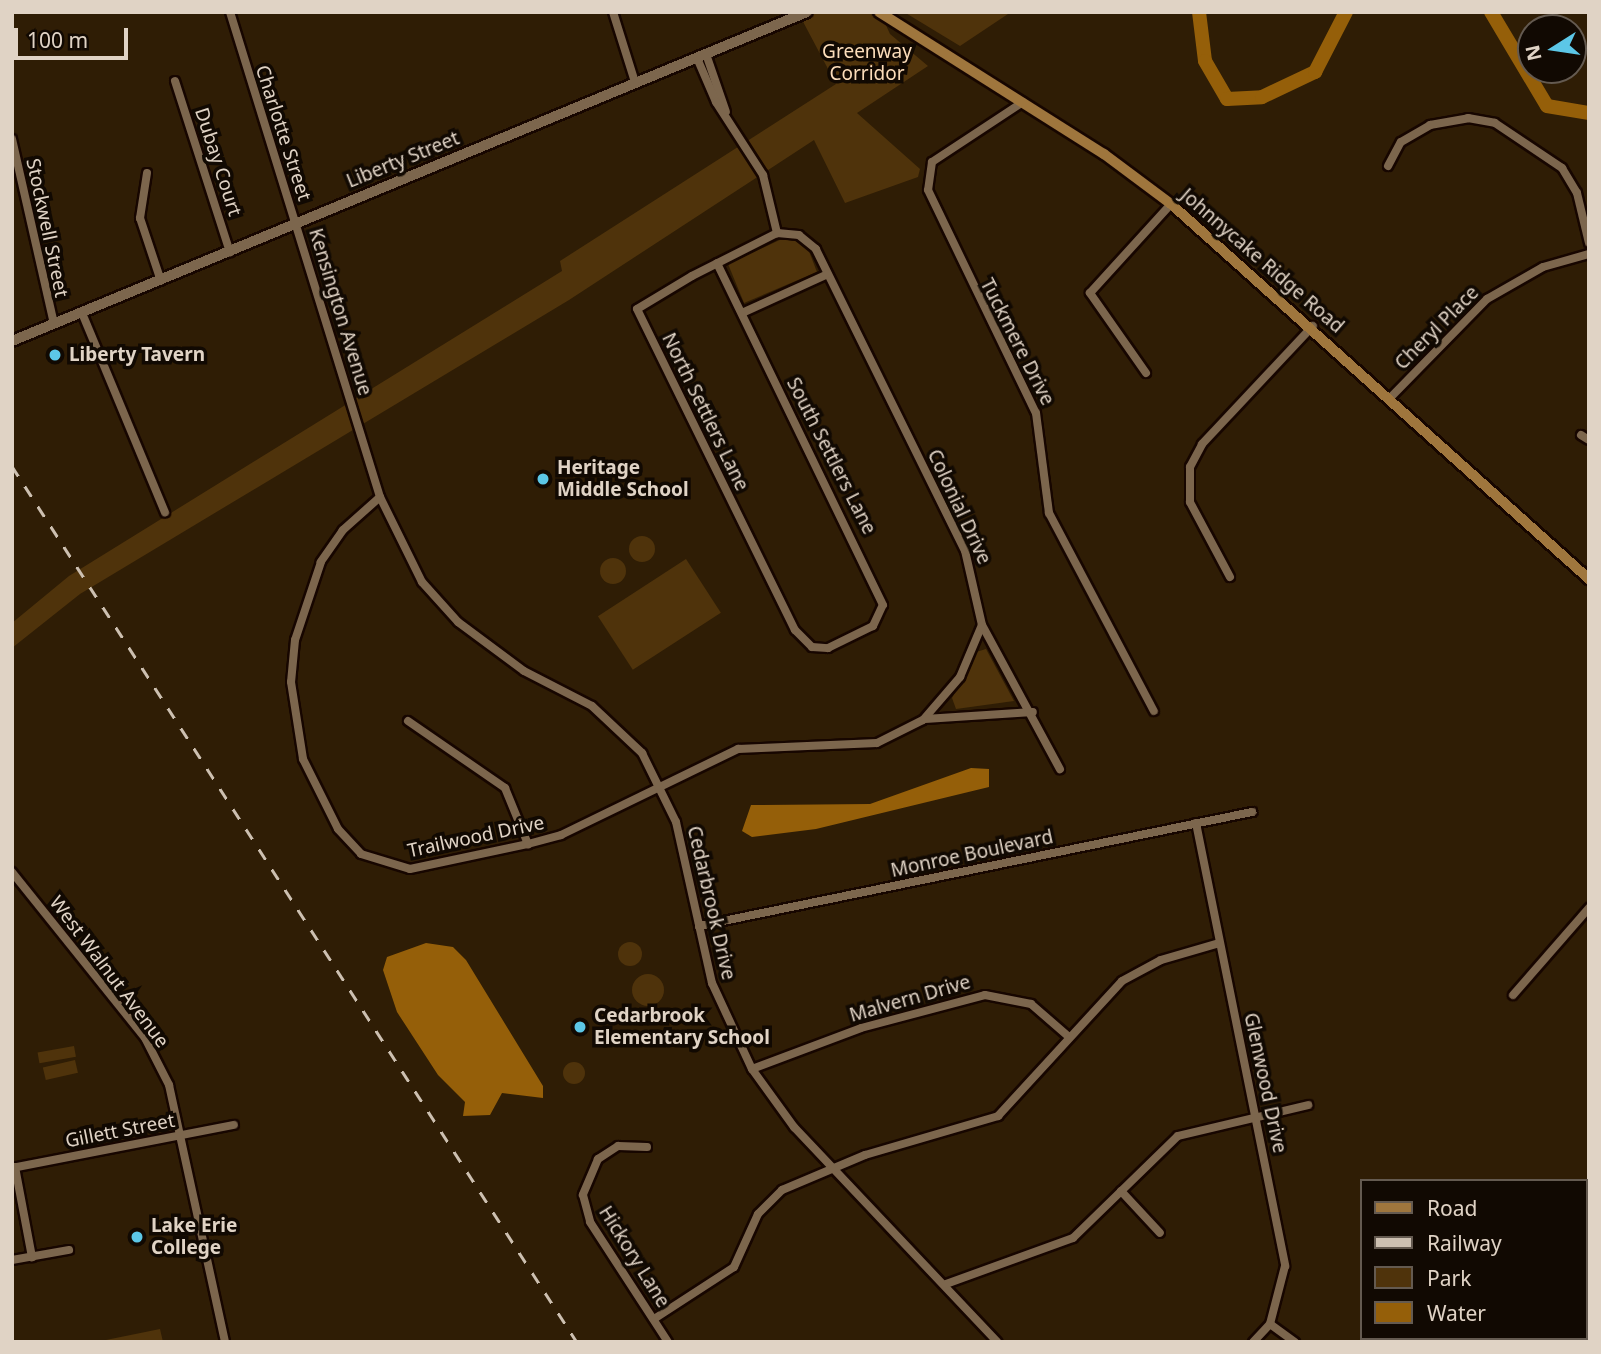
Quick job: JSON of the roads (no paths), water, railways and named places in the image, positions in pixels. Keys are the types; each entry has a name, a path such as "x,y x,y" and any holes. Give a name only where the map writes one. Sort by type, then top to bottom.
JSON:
{"main road":[{"name":"Johnnycake Ridge Road","path":"879,12 1023,102 1171,204 1313,326 1389,399 1589,579"}],"street":[{"name":"Charlotte Street","path":"230,12 295,223"},
{"path":"613,12 635,82"},
{"name":"Liberty Street","path":"12,341 807,12"},
{"path":"702,56 726,115 757,163 778,233"},
{"name":"Dubay Court","path":"175,81 230,252"},
{"name":"Tuckmere Drive","path":"1023,102 932,162 928,190 1036,413 1049,513 1154,711"},
{"path":"1388,166 1401,142 1430,125 1468,118 1495,123 1562,168 1577,193 1589,243"},
{"name":"Stockwell Street","path":"12,139 54,324"},
{"path":"147,173 140,218 161,281"},
{"path":"1146,373 1090,293 1171,204"},
{"name":"Kensington Avenue","path":"295,223 380,497"},
{"name":"North Settlers Lane","path":"778,233 717,263 638,309 795,630 812,647 834,645"},
{"name":"Colonial Drive","path":"778,233 808,240 828,274 965,551 982,625 1033,712 1060,769"},
{"name":"Cheryl Place","path":"1389,399 1488,299 1543,267 1589,254"},
{"name":"South Settlers Lane","path":"717,263 879,588 880,618 834,645"},
{"path":"742,313 828,274"},
{"path":"82,313 165,512"},
{"path":"1230,577 1190,502 1190,467 1202,444 1313,326"},
{"name":"Cedarbrook Drive","path":"380,497 422,582 458,622 524,671 612,721 660,783 676,822 712,983 752,1069 794,1127 838,1168 997,1342"},
{"name":"Trailwood Drive","path":"380,497 342,530 321,562 295,640 294,722 318,796 361,854 390,868 528,844 561,835 660,783"},
{"path":"660,783 742,748 853,748 894,737 923,720 960,677 982,625"},
{"path":"923,720 1033,712"},
{"path":"408,721 505,789 528,844"},
{"name":"Monroe Boulevard","path":"699,926 1252,813"},
{"name":"Glenwood Drive","path":"1196,823 1285,1266 1270,1324 1253,1342"},
{"name":"West Walnut Avenue","path":"12,872 145,1038 169,1085 225,1342"},
{"path":"1513,995 1589,908"},
{"path":"654,1319 734,1267 772,1196 838,1168 998,1116 1029,1090 1069,1037 1122,981 1161,960 1219,943"},
{"name":"Malvern Drive","path":"752,1069 861,1028 985,995 1031,1004 1069,1037"},
{"path":"946,1284 1063,1244 1101,1217 1121,1191 1178,1136 1256,1115 1308,1105"},
{"name":"Gillett Street","path":"14,1168 234,1125"},
{"name":"Hickory Lane","path":"647,1147 618,1146 598,1159 583,1195 590,1222 668,1342"},
{"path":"14,1168 32,1257"},
{"path":"1121,1191 1160,1233"},
{"path":"12,1260 69,1250"},
{"path":"1270,1324 1295,1342"}],"water":[{"path":"971,768 989,769 989,787 816,829 752,837 742,831 751,805 870,804"},
{"path":"426,943 453,947 466,960 543,1086 543,1098 502,1093 490,1115 463,1116 465,1102 438,1075 397,1012 383,970 387,957"}],"waterway":[{"path":"1199,12 1205,61 1227,99 1262,97 1315,72 1346,12"},
{"path":"1491,12 1547,106 1589,113"}],"railway":[{"path":"12,466 577,1342"}],"place":[{"name":"Liberty Tavern","path":"55,355"},
{"name":"Heritage Middle School","path":"543,479"},
{"name":"Cedarbrook Elementary School","path":"580,1027"},
{"name":"Lake Erie College","path":"137,1237"}],"park label":[{"name":"Greenway Corridor","path":"867,63"}]}
